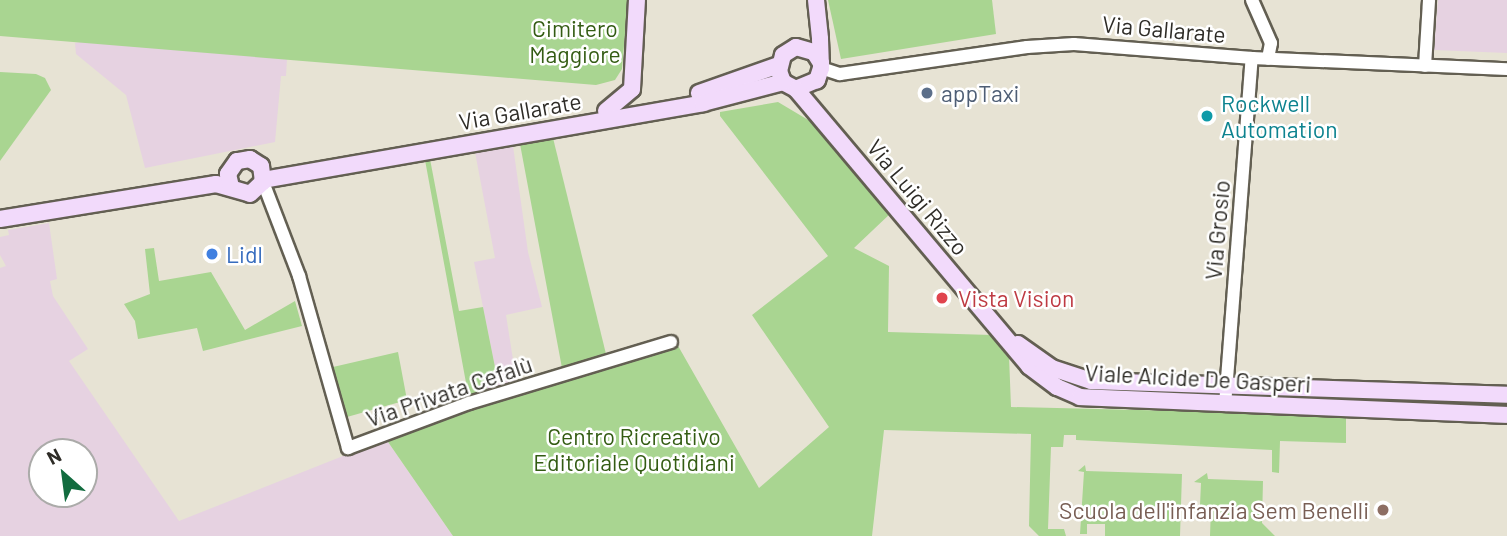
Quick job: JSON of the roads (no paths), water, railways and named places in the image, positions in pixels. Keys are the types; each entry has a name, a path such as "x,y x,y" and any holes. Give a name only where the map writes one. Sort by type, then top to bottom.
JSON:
{"main road":[{"path":"606,111 632,89 637,0"},
{"path":"816,0 824,121"},
{"path":"819,26 802,47 814,52 820,70"},
{"name":"Via Gallarate","path":"0,212 229,181 250,194 263,177 700,93 779,65 786,51 802,47"},
{"path":"779,65 790,85"},
{"name":"Via Gallarate","path":"263,177 703,103 790,85 820,70"},
{"name":"Via Luigi Rizzo","path":"790,85 824,121 1005,334"},
{"path":"703,103 784,95 824,121"},
{"name":"Via Gallarate","path":"229,181 233,164 243,159 263,177"},
{"name":"Via Gallarate","path":"0,219 229,181"},
{"name":"Viale Alcide De Gasperi","path":"1005,334 1052,368 1091,380 1507,395"},
{"name":"Viale Alcide De Gasperi","path":"1005,334 1041,377 1080,397 1507,415"}],"street":[{"path":"1252,0 1271,43 1268,59"},
{"path":"1425,66 1429,0"},
{"name":"Via Gallarate","path":"820,70 840,74 1074,44 1268,59 1507,69"},
{"name":"Via Grosio","path":"1225,405 1252,58"},
{"name":"Via Privata Cefalù","path":"263,177 299,276 348,448 469,403 671,342"}],"place":[{"name":"appTaxi","path":"927,93"},
{"name":"Rockwell Automation","path":"1207,116"},
{"name":"Lidl","path":"212,254"},
{"name":"Vista Vision","path":"942,298"},
{"name":"Scuola dell'infanzia Sem Benelli","path":"1383,510"}],"park label":[{"name":"Cimitero Maggiore","path":"575,41"},
{"name":"Centro Ricreativo Editoriale Quotidiani","path":"634,449"}]}
